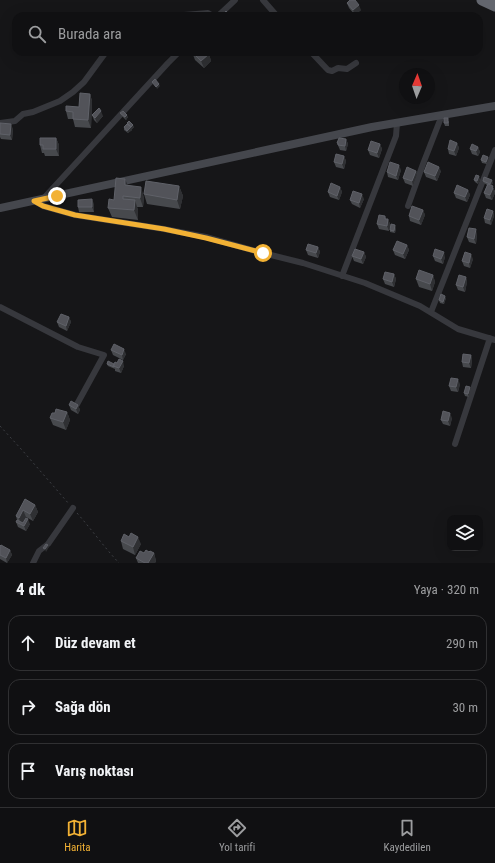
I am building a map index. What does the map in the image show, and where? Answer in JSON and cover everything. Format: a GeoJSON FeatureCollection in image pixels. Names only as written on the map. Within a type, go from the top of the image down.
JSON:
{"type":"FeatureCollection","features":[{"type":"Feature","properties":{"kind":"highway"},"geometry":{"type":"LineString","coordinates":[[482,0],[495,6]]}},
{"type":"Feature","properties":{"kind":"street"},"geometry":{"type":"LineString","coordinates":[[222,12],[235,0]]}},
{"type":"Feature","properties":{"kind":"street"},"geometry":{"type":"LineString","coordinates":[[264,0],[274,12]]}},
{"type":"Feature","properties":{"kind":"street"},"geometry":{"type":"LineString","coordinates":[[0,123],[14,120],[24,114],[60,101],[84,82],[103,56]]}},
{"type":"Feature","properties":{"kind":"street"},"geometry":{"type":"LineString","coordinates":[[43,199],[175,56]]}},
{"type":"Feature","properties":{"kind":"street"},"geometry":{"type":"LineString","coordinates":[[315,56],[328,70],[332,71],[338,68],[347,69],[356,63]]}},
{"type":"Feature","properties":{"kind":"street"},"geometry":{"type":"LineString","coordinates":[[0,208],[372,127],[495,106]]}},
{"type":"Feature","properties":{"kind":"street"},"geometry":{"type":"LineString","coordinates":[[408,206],[442,115]]}},
{"type":"Feature","properties":{"kind":"street"},"geometry":{"type":"LineString","coordinates":[[342,276],[396,136],[397,123]]}},
{"type":"Feature","properties":{"kind":"street"},"geometry":{"type":"LineString","coordinates":[[431,312],[495,150]]}},
{"type":"Feature","properties":{"kind":"street"},"geometry":{"type":"LineString","coordinates":[[34,201],[43,206],[75,215],[164,229],[206,238],[303,263],[365,283],[420,306],[458,329],[493,339],[455,444]]}},
{"type":"Feature","properties":{"kind":"street"},"geometry":{"type":"LineString","coordinates":[[0,307],[78,347],[104,354],[76,406]]}},
{"type":"Feature","properties":{"kind":"street"},"geometry":{"type":"LineString","coordinates":[[33,563],[39,551],[48,544],[73,508]]}},
{"type":"Feature","properties":{"kind":"path"},"geometry":{"type":"LineString","coordinates":[[0,426],[73,508],[108,552],[119,563]]}},
{"type":"Feature","properties":{"kind":"building"},"geometry":{"type":"Polygon","coordinates":[[[350,0],[355,0],[359,5],[353,10],[347,3],[350,0]]]}},
{"type":"Feature","properties":{"kind":"building"},"geometry":{"type":"Polygon","coordinates":[[[196,56],[207,56],[201,61],[196,56]]]}},
{"type":"Feature","properties":{"kind":"building"},"geometry":{"type":"Polygon","coordinates":[[[155,79],[159,84],[156,87],[152,82],[155,79]]]}},
{"type":"Feature","properties":{"kind":"building"},"geometry":{"type":"Polygon","coordinates":[[[80,93],[90,94],[88,120],[73,119],[73,112],[66,111],[66,106],[79,107],[80,93]]]}},
{"type":"Feature","properties":{"kind":"building"},"geometry":{"type":"Polygon","coordinates":[[[99,108],[101,111],[95,118],[92,115],[99,108]]]}},
{"type":"Feature","properties":{"kind":"building"},"geometry":{"type":"Polygon","coordinates":[[[123,111],[127,115],[125,117],[120,113],[123,111]]]}},
{"type":"Feature","properties":{"kind":"building"},"geometry":{"type":"Polygon","coordinates":[[[444,118],[448,118],[448,123],[444,123],[444,118]]]}},
{"type":"Feature","properties":{"kind":"building"},"geometry":{"type":"Polygon","coordinates":[[[129,121],[133,125],[131,127],[127,123],[129,121]]]}},
{"type":"Feature","properties":{"kind":"building"},"geometry":{"type":"Polygon","coordinates":[[[0,123],[11,124],[10,135],[0,134],[0,123]]]}},
{"type":"Feature","properties":{"kind":"building"},"geometry":{"type":"Polygon","coordinates":[[[127,124],[131,127],[127,131],[124,127],[127,124]]]}},
{"type":"Feature","properties":{"kind":"building"},"geometry":{"type":"Polygon","coordinates":[[[40,138],[56,138],[56,149],[43,149],[43,145],[40,145],[40,138]]]}},
{"type":"Feature","properties":{"kind":"building"},"geometry":{"type":"Polygon","coordinates":[[[339,138],[346,139],[345,146],[338,145],[337,143],[339,138]]]}},
{"type":"Feature","properties":{"kind":"building"},"geometry":{"type":"Polygon","coordinates":[[[450,140],[457,143],[454,151],[448,149],[450,140]]]}},
{"type":"Feature","properties":{"kind":"building"},"geometry":{"type":"Polygon","coordinates":[[[371,141],[380,144],[377,153],[368,150],[371,141]]]}},
{"type":"Feature","properties":{"kind":"building"},"geometry":{"type":"Polygon","coordinates":[[[472,144],[478,147],[476,151],[470,149],[472,144]]]}},
{"type":"Feature","properties":{"kind":"building"},"geometry":{"type":"Polygon","coordinates":[[[336,154],[344,156],[342,164],[334,162],[336,154]]]}},
{"type":"Feature","properties":{"kind":"building"},"geometry":{"type":"Polygon","coordinates":[[[483,155],[488,157],[486,162],[481,160],[483,155]]]}},
{"type":"Feature","properties":{"kind":"building"},"geometry":{"type":"Polygon","coordinates":[[[390,162],[399,165],[396,176],[387,172],[390,162]]]}},
{"type":"Feature","properties":{"kind":"building"},"geometry":{"type":"Polygon","coordinates":[[[428,162],[439,167],[435,176],[424,172],[428,162]]]}},
{"type":"Feature","properties":{"kind":"building"},"geometry":{"type":"Polygon","coordinates":[[[407,167],[416,171],[412,181],[403,178],[407,167]]]}},
{"type":"Feature","properties":{"kind":"building"},"geometry":{"type":"Polygon","coordinates":[[[476,175],[479,176],[477,181],[474,180],[476,175]]]}},
{"type":"Feature","properties":{"kind":"building"},"geometry":{"type":"Polygon","coordinates":[[[484,177],[492,180],[490,184],[483,181],[484,177]]]}},
{"type":"Feature","properties":{"kind":"building"},"geometry":{"type":"Polygon","coordinates":[[[116,178],[125,179],[125,185],[141,187],[140,198],[123,196],[123,199],[135,200],[134,210],[108,208],[109,199],[114,200],[116,178]]]}},
{"type":"Feature","properties":{"kind":"building"},"geometry":{"type":"Polygon","coordinates":[[[146,181],[179,186],[177,200],[144,194],[146,181]]]}},
{"type":"Feature","properties":{"kind":"building"},"geometry":{"type":"Polygon","coordinates":[[[331,183],[340,187],[337,196],[328,192],[331,183]]]}},
{"type":"Feature","properties":{"kind":"building"},"geometry":{"type":"Polygon","coordinates":[[[488,184],[493,186],[490,195],[484,193],[488,184]]]}},
{"type":"Feature","properties":{"kind":"building"},"geometry":{"type":"Polygon","coordinates":[[[457,185],[468,190],[465,197],[454,193],[457,185]]]}},
{"type":"Feature","properties":{"kind":"building"},"geometry":{"type":"Polygon","coordinates":[[[353,191],[362,194],[359,203],[350,200],[353,191]]]}},
{"type":"Feature","properties":{"kind":"building"},"geometry":{"type":"Polygon","coordinates":[[[92,199],[92,207],[78,207],[78,200],[92,199]]]}},
{"type":"Feature","properties":{"kind":"building"},"geometry":{"type":"Polygon","coordinates":[[[412,206],[423,210],[419,220],[409,216],[412,206]]]}},
{"type":"Feature","properties":{"kind":"building"},"geometry":{"type":"Polygon","coordinates":[[[487,209],[493,211],[490,220],[484,218],[487,209]]]}},
{"type":"Feature","properties":{"kind":"building"},"geometry":{"type":"Polygon","coordinates":[[[379,215],[385,216],[385,219],[388,219],[387,226],[377,224],[379,215]]]}},
{"type":"Feature","properties":{"kind":"building"},"geometry":{"type":"Polygon","coordinates":[[[391,224],[395,225],[394,231],[390,230],[391,224]]]}},
{"type":"Feature","properties":{"kind":"building"},"geometry":{"type":"Polygon","coordinates":[[[469,228],[476,229],[474,239],[467,237],[469,228]]]}},
{"type":"Feature","properties":{"kind":"building"},"geometry":{"type":"Polygon","coordinates":[[[397,241],[407,245],[403,254],[393,250],[397,241]]]}},
{"type":"Feature","properties":{"kind":"building"},"geometry":{"type":"Polygon","coordinates":[[[308,244],[318,247],[316,253],[306,250],[308,244]]]}},
{"type":"Feature","properties":{"kind":"building"},"geometry":{"type":"Polygon","coordinates":[[[355,249],[364,252],[361,259],[352,256],[355,249]]]}},
{"type":"Feature","properties":{"kind":"building"},"geometry":{"type":"Polygon","coordinates":[[[435,249],[444,252],[441,259],[433,256],[435,249]]]}},
{"type":"Feature","properties":{"kind":"building"},"geometry":{"type":"Polygon","coordinates":[[[465,252],[471,254],[469,263],[462,261],[465,252]]]}},
{"type":"Feature","properties":{"kind":"building"},"geometry":{"type":"Polygon","coordinates":[[[419,270],[433,275],[430,284],[416,279],[419,270]]]}},
{"type":"Feature","properties":{"kind":"building"},"geometry":{"type":"Polygon","coordinates":[[[385,272],[394,274],[392,282],[383,279],[385,272]]]}},
{"type":"Feature","properties":{"kind":"building"},"geometry":{"type":"Polygon","coordinates":[[[459,275],[466,277],[463,287],[456,285],[459,275]]]}},
{"type":"Feature","properties":{"kind":"building"},"geometry":{"type":"Polygon","coordinates":[[[441,294],[445,296],[443,302],[439,300],[441,294]]]}},
{"type":"Feature","properties":{"kind":"building"},"geometry":{"type":"Polygon","coordinates":[[[61,314],[69,317],[66,326],[57,322],[61,314]]]}},
{"type":"Feature","properties":{"kind":"building"},"geometry":{"type":"Polygon","coordinates":[[[114,344],[124,349],[122,355],[111,350],[114,344]]]}},
{"type":"Feature","properties":{"kind":"building"},"geometry":{"type":"Polygon","coordinates":[[[463,354],[471,355],[469,363],[462,362],[463,354]]]}},
{"type":"Feature","properties":{"kind":"building"},"geometry":{"type":"Polygon","coordinates":[[[119,359],[123,361],[119,368],[113,366],[115,362],[117,363],[119,359]]]}},
{"type":"Feature","properties":{"kind":"building"},"geometry":{"type":"Polygon","coordinates":[[[108,361],[114,364],[114,367],[107,364],[108,361]]]}},
{"type":"Feature","properties":{"kind":"building"},"geometry":{"type":"Polygon","coordinates":[[[451,378],[458,379],[456,387],[449,386],[451,378]]]}},
{"type":"Feature","properties":{"kind":"building"},"geometry":{"type":"Polygon","coordinates":[[[466,386],[470,387],[468,394],[464,393],[466,386]]]}},
{"type":"Feature","properties":{"kind":"building"},"geometry":{"type":"Polygon","coordinates":[[[71,401],[78,405],[76,409],[69,405],[71,401]]]}},
{"type":"Feature","properties":{"kind":"building"},"geometry":{"type":"Polygon","coordinates":[[[56,409],[67,412],[63,422],[50,418],[52,413],[55,413],[56,409]]]}},
{"type":"Feature","properties":{"kind":"building"},"geometry":{"type":"Polygon","coordinates":[[[443,411],[450,413],[448,421],[441,420],[443,411]]]}},
{"type":"Feature","properties":{"kind":"building"},"geometry":{"type":"Polygon","coordinates":[[[25,499],[35,505],[30,514],[23,510],[19,518],[16,516],[25,499]]]}},
{"type":"Feature","properties":{"kind":"building"},"geometry":{"type":"Polygon","coordinates":[[[26,518],[28,519],[24,526],[16,522],[17,520],[23,523],[26,518]]]}},
{"type":"Feature","properties":{"kind":"building"},"geometry":{"type":"Polygon","coordinates":[[[131,533],[138,537],[133,547],[121,541],[124,534],[129,537],[131,533]]]}},
{"type":"Feature","properties":{"kind":"building"},"geometry":{"type":"Polygon","coordinates":[[[46,544],[48,545],[45,549],[43,548],[46,544]]]}},
{"type":"Feature","properties":{"kind":"building"},"geometry":{"type":"Polygon","coordinates":[[[1,545],[10,550],[6,558],[0,555],[1,545]]]}},
{"type":"Feature","properties":{"kind":"building"},"geometry":{"type":"Polygon","coordinates":[[[146,550],[154,553],[148,563],[136,558],[140,551],[144,553],[146,550]]]}},
{"type":"Feature","properties":{"kind":"route"},"geometry":{"type":"LineString","coordinates":[[57,196],[34,201],[43,206],[75,215],[164,229],[263,253]]}}]}
